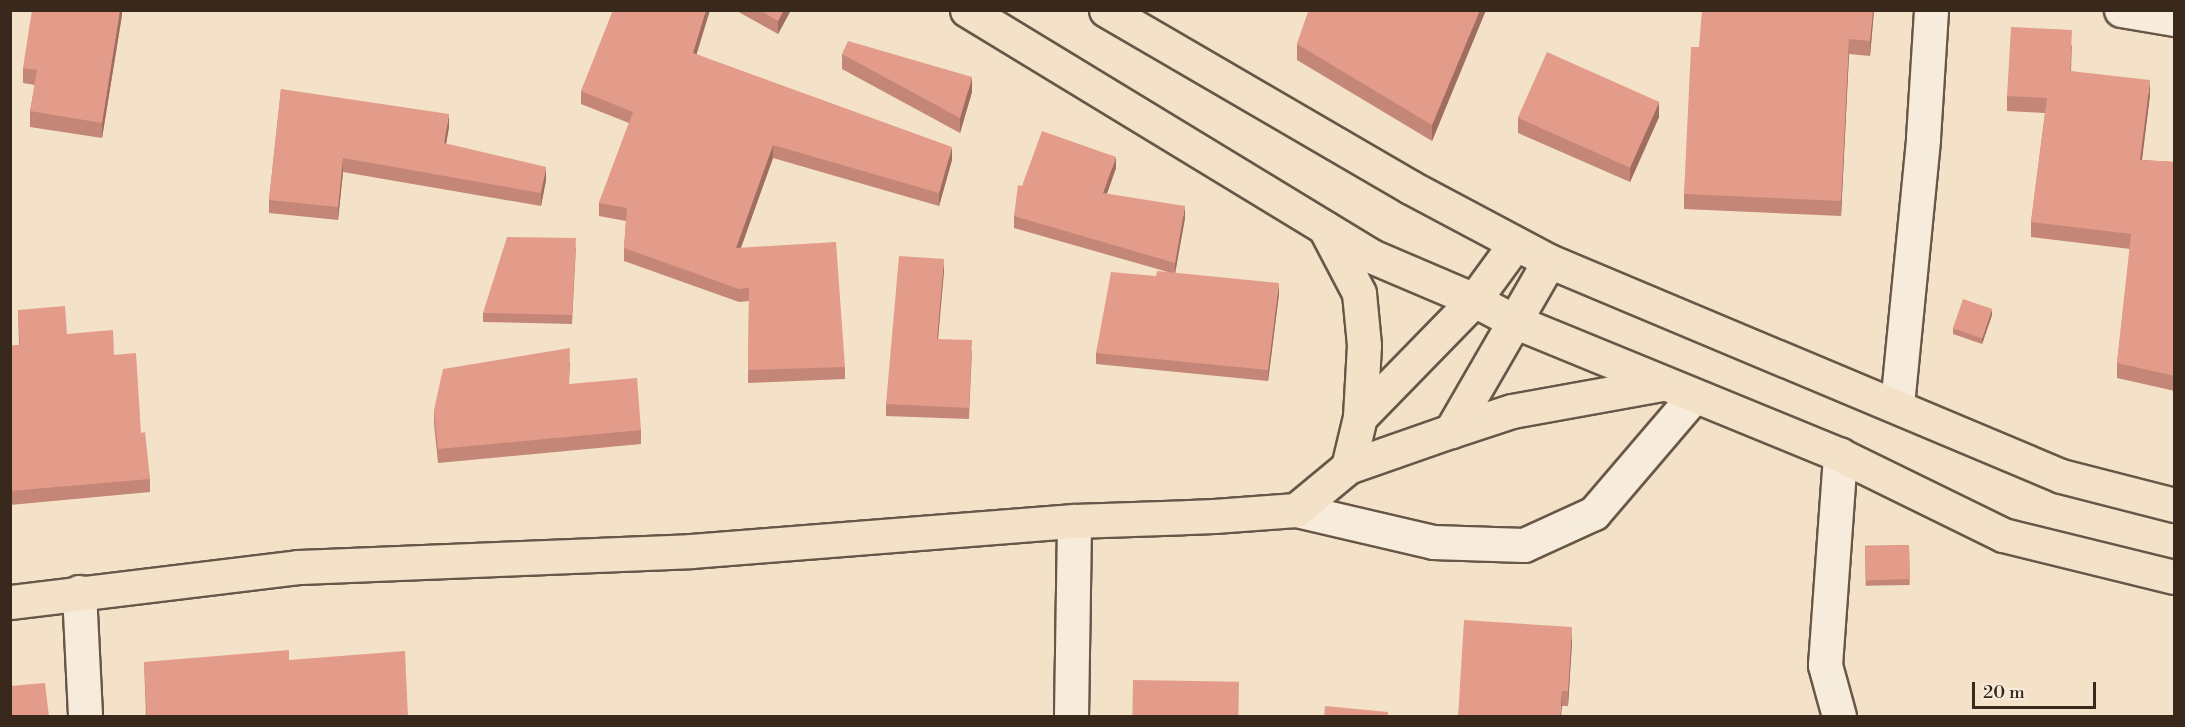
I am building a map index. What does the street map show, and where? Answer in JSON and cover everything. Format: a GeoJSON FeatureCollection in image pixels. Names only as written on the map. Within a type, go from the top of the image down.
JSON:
{"type":"FeatureCollection","features":[{"type":"Feature","properties":{"kind":"main road"},"geometry":{"type":"LineString","coordinates":[[967,10],[1371,256],[1474,300],[1516,322],[1662,384],[1840,455],[2003,535],[2175,577]]}},
{"type":"Feature","properties":{"kind":"main road"},"geometry":{"type":"LineString","coordinates":[[1106,10],[1410,187],[1549,261],[1897,405],[2061,476],[2175,505]]}},
{"type":"Feature","properties":{"kind":"main road"},"geometry":{"type":"LineString","coordinates":[[1325,228],[1359,293],[1364,345],[1360,417],[1348,467]]}},
{"type":"Feature","properties":{"kind":"main road"},"geometry":{"type":"LineString","coordinates":[[1360,417],[1474,300],[1515,244]]}},
{"type":"Feature","properties":{"kind":"main road"},"geometry":{"type":"LineString","coordinates":[[1451,430],[1516,322],[1549,261]]}},
{"type":"Feature","properties":{"kind":"main road"},"geometry":{"type":"LineString","coordinates":[[10,602],[79,591],[298,567],[691,551],[1074,521],[1214,516],[1296,510],[1348,467],[1451,430],[1512,411],[1662,384]]}},
{"type":"Feature","properties":{"kind":"street"},"geometry":{"type":"LineString","coordinates":[[1897,405],[1923,138],[1931,10]]}},
{"type":"Feature","properties":{"kind":"street"},"geometry":{"type":"LineString","coordinates":[[2121,10],[2175,20]]}},
{"type":"Feature","properties":{"kind":"street"},"geometry":{"type":"LineString","coordinates":[[1296,510],[1433,542],[1524,545],[1594,513],[1694,396]]}},
{"type":"Feature","properties":{"kind":"street"},"geometry":{"type":"LineString","coordinates":[[1839,717],[1825,665],[1840,455]]}},
{"type":"Feature","properties":{"kind":"street"},"geometry":{"type":"LineString","coordinates":[[1071,717],[1074,521]]}},
{"type":"Feature","properties":{"kind":"street"},"geometry":{"type":"LineString","coordinates":[[79,591],[86,717]]}},
{"type":"Feature","properties":{"kind":"building"},"geometry":{"type":"Polygon","coordinates":[[[32,10],[120,10],[102,123],[30,111],[37,70],[23,68],[32,10]]]}},
{"type":"Feature","properties":{"kind":"building"},"geometry":{"type":"Polygon","coordinates":[[[613,10],[628,12],[629,10],[706,10],[693,53],[952,147],[939,193],[773,145],[736,248],[836,242],[845,367],[748,370],[749,288],[739,289],[624,248],[627,208],[599,203],[633,112],[581,91],[613,10]]]}},
{"type":"Feature","properties":{"kind":"building"},"geometry":{"type":"Polygon","coordinates":[[[759,10],[784,10],[778,21],[759,10]]]}},
{"type":"Feature","properties":{"kind":"building"},"geometry":{"type":"Polygon","coordinates":[[[1309,10],[1480,10],[1432,125],[1297,44],[1309,10]]]}},
{"type":"Feature","properties":{"kind":"building"},"geometry":{"type":"Polygon","coordinates":[[[1702,10],[1873,10],[1870,41],[1849,39],[1841,201],[1684,194],[1691,47],[1699,47],[1702,10]]]}},
{"type":"Feature","properties":{"kind":"building"},"geometry":{"type":"Polygon","coordinates":[[[2011,27],[2072,30],[2070,71],[2150,80],[2140,160],[2175,162],[2175,376],[2117,363],[2131,234],[2031,222],[2047,98],[2007,96],[2011,27]]]}},
{"type":"Feature","properties":{"kind":"building"},"geometry":{"type":"Polygon","coordinates":[[[848,41],[972,77],[960,118],[842,54],[848,41]]]}},
{"type":"Feature","properties":{"kind":"building"},"geometry":{"type":"Polygon","coordinates":[[[1547,52],[1659,102],[1630,168],[1518,118],[1547,52]]]}},
{"type":"Feature","properties":{"kind":"building"},"geometry":{"type":"Polygon","coordinates":[[[281,89],[449,114],[444,143],[546,167],[541,193],[343,158],[338,207],[269,200],[281,89]]]}},
{"type":"Feature","properties":{"kind":"building"},"geometry":{"type":"Polygon","coordinates":[[[1042,131],[1116,157],[1103,193],[1185,206],[1175,263],[1014,216],[1018,185],[1022,186],[1042,131]]]}},
{"type":"Feature","properties":{"kind":"building"},"geometry":{"type":"Polygon","coordinates":[[[507,237],[576,238],[572,315],[483,313],[507,237]]]}},
{"type":"Feature","properties":{"kind":"building"},"geometry":{"type":"Polygon","coordinates":[[[899,256],[944,259],[937,339],[972,340],[969,408],[886,404],[899,256]]]}},
{"type":"Feature","properties":{"kind":"building"},"geometry":{"type":"Polygon","coordinates":[[[1157,271],[1279,283],[1268,370],[1096,353],[1111,272],[1156,276],[1157,271]]]}},
{"type":"Feature","properties":{"kind":"building"},"geometry":{"type":"Polygon","coordinates":[[[1963,299],[1992,309],[1982,338],[1953,328],[1963,299]]]}},
{"type":"Feature","properties":{"kind":"building"},"geometry":{"type":"Polygon","coordinates":[[[65,306],[67,334],[113,330],[114,355],[136,353],[141,433],[145,432],[150,479],[10,491],[10,346],[20,345],[18,310],[65,306]]]}},
{"type":"Feature","properties":{"kind":"building"},"geometry":{"type":"Polygon","coordinates":[[[570,348],[569,384],[637,378],[641,430],[438,449],[434,410],[443,369],[570,348]]]}},
{"type":"Feature","properties":{"kind":"building"},"geometry":{"type":"Polygon","coordinates":[[[1909,545],[1910,579],[1866,581],[1865,547],[1909,545]]]}},
{"type":"Feature","properties":{"kind":"building"},"geometry":{"type":"Polygon","coordinates":[[[1464,620],[1572,627],[1568,691],[1562,691],[1560,717],[1458,717],[1464,620]]]}},
{"type":"Feature","properties":{"kind":"building"},"geometry":{"type":"Polygon","coordinates":[[[289,650],[289,660],[405,651],[408,717],[147,717],[144,662],[289,650]]]}},
{"type":"Feature","properties":{"kind":"building"},"geometry":{"type":"Polygon","coordinates":[[[1133,680],[1239,682],[1238,716],[1132,716],[1133,680]]]}},
{"type":"Feature","properties":{"kind":"building"},"geometry":{"type":"Polygon","coordinates":[[[45,683],[49,717],[10,717],[10,686],[45,683]]]}},
{"type":"Feature","properties":{"kind":"building"},"geometry":{"type":"Polygon","coordinates":[[[1325,706],[1388,712],[1388,717],[1324,717],[1325,706]]]}}]}
